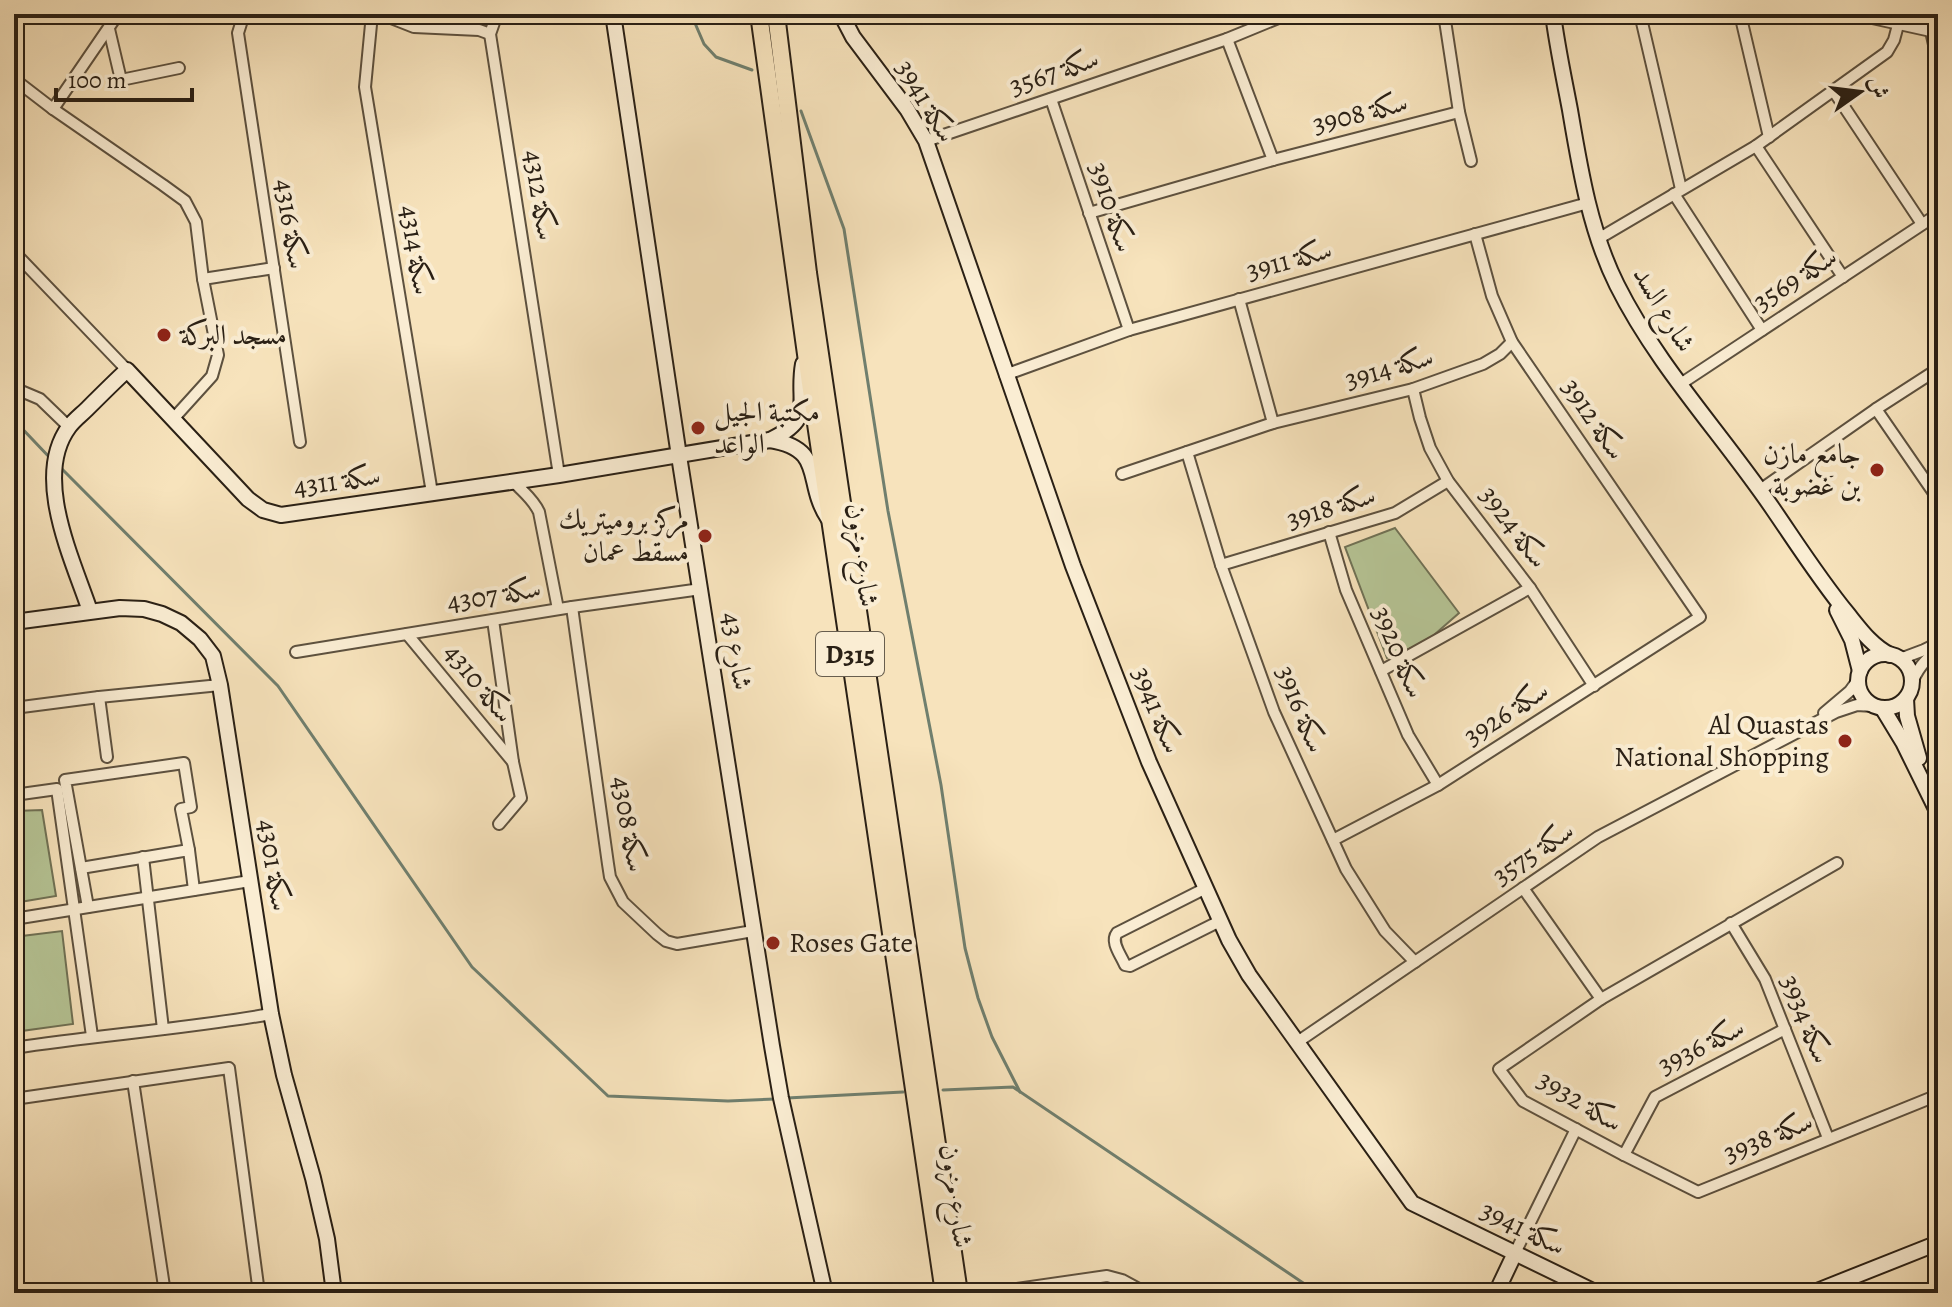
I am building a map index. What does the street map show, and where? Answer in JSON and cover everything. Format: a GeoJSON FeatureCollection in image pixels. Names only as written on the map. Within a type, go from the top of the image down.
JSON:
{"type":"FeatureCollection","features":[{"type":"Feature","properties":{"kind":"main road","name":"شارع مزون"},"geometry":{"type":"LineString","coordinates":[[759,14],[942,1293]]}},
{"type":"Feature","properties":{"kind":"main road","name":"شارع مزون"},"geometry":{"type":"LineString","coordinates":[[776,14],[808,273],[959,1293]]}},
{"type":"Feature","properties":{"kind":"street"},"geometry":{"type":"LineString","coordinates":[[53,109],[118,14]]}},
{"type":"Feature","properties":{"kind":"street","name":"سكة 4316"},"geometry":{"type":"LineString","coordinates":[[244,14],[238,33],[300,442]]}},
{"type":"Feature","properties":{"kind":"street","name":"سكة 4314"},"geometry":{"type":"LineString","coordinates":[[372,14],[365,87],[432,493]]}},
{"type":"Feature","properties":{"kind":"street"},"geometry":{"type":"LineString","coordinates":[[381,14],[414,27],[479,30],[490,34],[497,14]]}},
{"type":"Feature","properties":{"kind":"street","name":"شارع 43"},"geometry":{"type":"LineString","coordinates":[[613,14],[753,931],[781,1098],[825,1293]]}},
{"type":"Feature","properties":{"kind":"street","name":"سكة 3941"},"geometry":{"type":"LineString","coordinates":[[841,14],[853,37],[907,109],[926,141],[1005,375],[1089,608],[1149,762],[1220,921],[1249,975],[1412,1203],[1597,1293]]}},
{"type":"Feature","properties":{"kind":"street","name":"سكة 3567"},"geometry":{"type":"LineString","coordinates":[[926,141],[1227,39],[1288,14]]}},
{"type":"Feature","properties":{"kind":"street"},"geometry":{"type":"LineString","coordinates":[[1444,14],[1459,112],[1471,161]]}},
{"type":"Feature","properties":{"kind":"street","name":"شارع السد"},"geometry":{"type":"LineString","coordinates":[[1553,14],[1588,203],[1598,239],[1617,286],[1679,385],[1760,490],[1826,588],[1877,648],[1895,657]]}},
{"type":"Feature","properties":{"kind":"street"},"geometry":{"type":"LineString","coordinates":[[1640,14],[1677,192],[1762,330]]}},
{"type":"Feature","properties":{"kind":"street"},"geometry":{"type":"LineString","coordinates":[[1740,14],[1769,137]]}},
{"type":"Feature","properties":{"kind":"street"},"geometry":{"type":"LineString","coordinates":[[1854,14],[1931,31]]}},
{"type":"Feature","properties":{"kind":"street"},"geometry":{"type":"LineString","coordinates":[[1932,14],[1931,31],[1938,63]]}},
{"type":"Feature","properties":{"kind":"street"},"geometry":{"type":"LineString","coordinates":[[1598,239],[1769,137],[1887,52],[1898,25]]}},
{"type":"Feature","properties":{"kind":"street"},"geometry":{"type":"LineString","coordinates":[[109,29],[121,80],[179,68]]}},
{"type":"Feature","properties":{"kind":"street","name":"سكة 4312"},"geometry":{"type":"LineString","coordinates":[[490,34],[559,475]]}},
{"type":"Feature","properties":{"kind":"street"},"geometry":{"type":"LineString","coordinates":[[1227,39],[1273,160]]}},
{"type":"Feature","properties":{"kind":"street"},"geometry":{"type":"LineString","coordinates":[[14,79],[185,201],[196,222],[218,355],[212,376],[174,418]]}},
{"type":"Feature","properties":{"kind":"street"},"geometry":{"type":"LineString","coordinates":[[1833,90],[1922,224]]}},
{"type":"Feature","properties":{"kind":"street","name":"سكة 3910"},"geometry":{"type":"LineString","coordinates":[[1051,99],[1129,330]]}},
{"type":"Feature","properties":{"kind":"street","name":"سكة 3908"},"geometry":{"type":"LineString","coordinates":[[1089,213],[1273,160],[1459,112]]}},
{"type":"Feature","properties":{"kind":"street"},"geometry":{"type":"LineString","coordinates":[[1756,146],[1843,277]]}},
{"type":"Feature","properties":{"kind":"street","name":"سكة 3911"},"geometry":{"type":"LineString","coordinates":[[1005,375],[1129,330],[1588,203]]}},
{"type":"Feature","properties":{"kind":"street","name":"سكة 3569"},"geometry":{"type":"LineString","coordinates":[[1679,385],[1938,214]]}},
{"type":"Feature","properties":{"kind":"street","name":"سكة 3912"},"geometry":{"type":"LineString","coordinates":[[1475,234],[1492,296],[1512,342],[1700,617]]}},
{"type":"Feature","properties":{"kind":"street","name":"سكة 4311"},"geometry":{"type":"LineString","coordinates":[[14,252],[248,499],[272,513],[291,514],[514,482],[770,440]]}},
{"type":"Feature","properties":{"kind":"street"},"geometry":{"type":"LineString","coordinates":[[203,279],[274,268]]}},
{"type":"Feature","properties":{"kind":"street"},"geometry":{"type":"LineString","coordinates":[[1239,299],[1273,423]]}},
{"type":"Feature","properties":{"kind":"street","name":"سكة 3914"},"geometry":{"type":"LineString","coordinates":[[1122,474],[1273,423],[1413,389],[1483,364],[1512,342]]}},
{"type":"Feature","properties":{"kind":"street"},"geometry":{"type":"LineString","coordinates":[[770,440],[789,430],[800,416],[806,355]]}},
{"type":"Feature","properties":{"kind":"street"},"geometry":{"type":"LineString","coordinates":[[1760,490],[1938,369]]}},
{"type":"Feature","properties":{"kind":"street"},"geometry":{"type":"LineString","coordinates":[[90,611],[58,516],[54,493],[55,462],[58,448],[69,427],[127,370]]}},
{"type":"Feature","properties":{"kind":"street"},"geometry":{"type":"LineString","coordinates":[[14,388],[40,399],[69,427]]}},
{"type":"Feature","properties":{"kind":"street","name":"سكة 3924"},"geometry":{"type":"LineString","coordinates":[[1413,389],[1430,448],[1448,481],[1530,588],[1594,686]]}},
{"type":"Feature","properties":{"kind":"street"},"geometry":{"type":"LineString","coordinates":[[1876,409],[1938,499]]}},
{"type":"Feature","properties":{"kind":"street"},"geometry":{"type":"LineString","coordinates":[[770,440],[791,444],[805,455],[820,505],[830,522]]}},
{"type":"Feature","properties":{"kind":"street","name":"سكة 3916"},"geometry":{"type":"LineString","coordinates":[[1187,452],[1221,565],[1274,712],[1346,869],[1385,931],[1415,962]]}},
{"type":"Feature","properties":{"kind":"street","name":"سكة 3918"},"geometry":{"type":"LineString","coordinates":[[1221,565],[1395,513],[1448,481]]}},
{"type":"Feature","properties":{"kind":"street"},"geometry":{"type":"LineString","coordinates":[[514,482],[534,500],[539,512],[558,609]]}},
{"type":"Feature","properties":{"kind":"street","name":"سكة 3920"},"geometry":{"type":"LineString","coordinates":[[1329,532],[1346,590],[1408,735],[1438,785]]}},
{"type":"Feature","properties":{"kind":"street"},"geometry":{"type":"LineString","coordinates":[[1381,671],[1530,588]]}},
{"type":"Feature","properties":{"kind":"street","name":"شارع السد"},"geometry":{"type":"LineString","coordinates":[[1826,588],[1852,640],[1859,676]]}},
{"type":"Feature","properties":{"kind":"street","name":"سكة 4307"},"geometry":{"type":"LineString","coordinates":[[296,652],[701,589]]}},
{"type":"Feature","properties":{"kind":"street","name":"سكة 4308"},"geometry":{"type":"LineString","coordinates":[[572,607],[610,877],[616,890],[623,902],[666,941],[677,944],[753,931]]}},
{"type":"Feature","properties":{"kind":"street","name":"سكة 4301"},"geometry":{"type":"LineString","coordinates":[[14,622],[90,611],[144,609],[181,623],[200,639],[213,656],[271,1014],[327,1239],[334,1293]]}},
{"type":"Feature","properties":{"kind":"street","name":"سكة 3926"},"geometry":{"type":"LineString","coordinates":[[1333,840],[1438,785],[1700,617]]}},
{"type":"Feature","properties":{"kind":"street","name":"سكة 4310"},"geometry":{"type":"LineString","coordinates":[[493,620],[521,798],[499,824]]}},
{"type":"Feature","properties":{"kind":"street","name":"سكة 4310"},"geometry":{"type":"LineString","coordinates":[[407,634],[513,762]]}},
{"type":"Feature","properties":{"kind":"street"},"geometry":{"type":"LineString","coordinates":[[1938,643],[1895,657],[1882,654],[1868,660],[1859,676],[1861,695],[1878,707],[1903,742],[1938,812]]}},
{"type":"Feature","properties":{"kind":"street"},"geometry":{"type":"LineString","coordinates":[[1878,707],[1899,704],[1909,692],[1915,673],[1938,649]]}},
{"type":"Feature","properties":{"kind":"street"},"geometry":{"type":"LineString","coordinates":[[1895,657],[1909,671],[1907,716],[1938,812]]}},
{"type":"Feature","properties":{"kind":"street","name":"سكة 3575"},"geometry":{"type":"LineString","coordinates":[[1810,724],[1850,691],[1859,676]]}},
{"type":"Feature","properties":{"kind":"street"},"geometry":{"type":"LineString","coordinates":[[14,708],[220,685]]}},
{"type":"Feature","properties":{"kind":"street"},"geometry":{"type":"LineString","coordinates":[[99,697],[107,757]]}},
{"type":"Feature","properties":{"kind":"street","name":"سكة 3575"},"geometry":{"type":"LineString","coordinates":[[1296,1043],[1598,837],[1810,724],[1857,705],[1878,707]]}},
{"type":"Feature","properties":{"kind":"street"},"geometry":{"type":"LineString","coordinates":[[88,907],[65,780],[184,763],[191,807],[181,809],[194,890]]}},
{"type":"Feature","properties":{"kind":"street"},"geometry":{"type":"LineString","coordinates":[[14,795],[57,789],[92,1036]]}},
{"type":"Feature","properties":{"kind":"street"},"geometry":{"type":"LineString","coordinates":[[81,868],[189,850]]}},
{"type":"Feature","properties":{"kind":"street"},"geometry":{"type":"LineString","coordinates":[[143,857],[163,1029]]}},
{"type":"Feature","properties":{"kind":"street","name":"سكة 3932"},"geometry":{"type":"LineString","coordinates":[[1624,1155],[1523,1101],[1499,1069],[1601,999],[1837,863]]}},
{"type":"Feature","properties":{"kind":"street"},"geometry":{"type":"LineString","coordinates":[[14,919],[250,881]]}},
{"type":"Feature","properties":{"kind":"street"},"geometry":{"type":"LineString","coordinates":[[1206,888],[1117,933],[1114,942],[1125,965],[1130,966],[1220,921]]}},
{"type":"Feature","properties":{"kind":"street"},"geometry":{"type":"LineString","coordinates":[[1523,888],[1601,999]]}},
{"type":"Feature","properties":{"kind":"street","name":"سكة 3934"},"geometry":{"type":"LineString","coordinates":[[1731,923],[1765,979],[1828,1138]]}},
{"type":"Feature","properties":{"kind":"street"},"geometry":{"type":"LineString","coordinates":[[14,1048],[271,1014]]}},
{"type":"Feature","properties":{"kind":"street","name":"سكة 3936"},"geometry":{"type":"LineString","coordinates":[[1624,1155],[1655,1097],[1785,1029]]}},
{"type":"Feature","properties":{"kind":"street"},"geometry":{"type":"LineString","coordinates":[[14,1099],[229,1068],[259,1293]]}},
{"type":"Feature","properties":{"kind":"street"},"geometry":{"type":"LineString","coordinates":[[133,1081],[165,1293]]}},
{"type":"Feature","properties":{"kind":"street","name":"سكة 3938"},"geometry":{"type":"LineString","coordinates":[[1624,1155],[1698,1192],[1933,1097]]}},
{"type":"Feature","properties":{"kind":"street"},"geometry":{"type":"LineString","coordinates":[[1496,1293],[1576,1129]]}},
{"type":"Feature","properties":{"kind":"street"},"geometry":{"type":"LineString","coordinates":[[1812,1293],[1938,1243]]}},
{"type":"Feature","properties":{"kind":"street"},"geometry":{"type":"LineString","coordinates":[[995,1292],[1107,1276],[1146,1293]]}},
{"type":"Feature","properties":{"kind":"green space"},"geometry":{"type":"Polygon","coordinates":[[[1395,528],[1459,613],[1426,642],[1387,658],[1345,547],[1395,528]]]}},
{"type":"Feature","properties":{"kind":"green space"},"geometry":{"type":"Polygon","coordinates":[[[42,810],[56,896],[14,903],[14,811],[42,810]]]}},
{"type":"Feature","properties":{"kind":"green space"},"geometry":{"type":"Polygon","coordinates":[[[62,931],[73,1024],[14,1032],[14,937],[62,931]]]}},
{"type":"Feature","properties":{"kind":"waterway"},"geometry":{"type":"LineString","coordinates":[[691,14],[704,44],[716,57],[752,70]]}},
{"type":"Feature","properties":{"kind":"waterway"},"geometry":{"type":"LineString","coordinates":[[801,111],[844,229],[888,511],[941,785],[965,948],[992,1037],[1020,1092]]}},
{"type":"Feature","properties":{"kind":"waterway"},"geometry":{"type":"LineString","coordinates":[[14,420],[52,460]]}},
{"type":"Feature","properties":{"kind":"waterway"},"geometry":{"type":"LineString","coordinates":[[61,468],[278,686],[472,967],[608,1096],[728,1101],[775,1099]]}},
{"type":"Feature","properties":{"kind":"waterway"},"geometry":{"type":"LineString","coordinates":[[943,1090],[1013,1087],[1318,1293]]}},
{"type":"Feature","properties":{"kind":"waterway"},"geometry":{"type":"LineString","coordinates":[[787,1098],[903,1092]]}},
{"type":"Feature","properties":{"kind":"place","name":"مسجد البركة"},"geometry":{"type":"Point","coordinates":[164,335]}},
{"type":"Feature","properties":{"kind":"place","name":"مكتبة الجيل الواعد"},"geometry":{"type":"Point","coordinates":[698,428]}},
{"type":"Feature","properties":{"kind":"place","name":"جامع مازن بن غضوبة"},"geometry":{"type":"Point","coordinates":[1877,470]}},
{"type":"Feature","properties":{"kind":"place","name":"مركز بروميتريك مسقط عمان"},"geometry":{"type":"Point","coordinates":[705,536]}},
{"type":"Feature","properties":{"kind":"place","name":"Al Quastas National Shopping"},"geometry":{"type":"Point","coordinates":[1845,741]}},
{"type":"Feature","properties":{"kind":"place","name":"Roses Gate"},"geometry":{"type":"Point","coordinates":[773,943]}}]}
